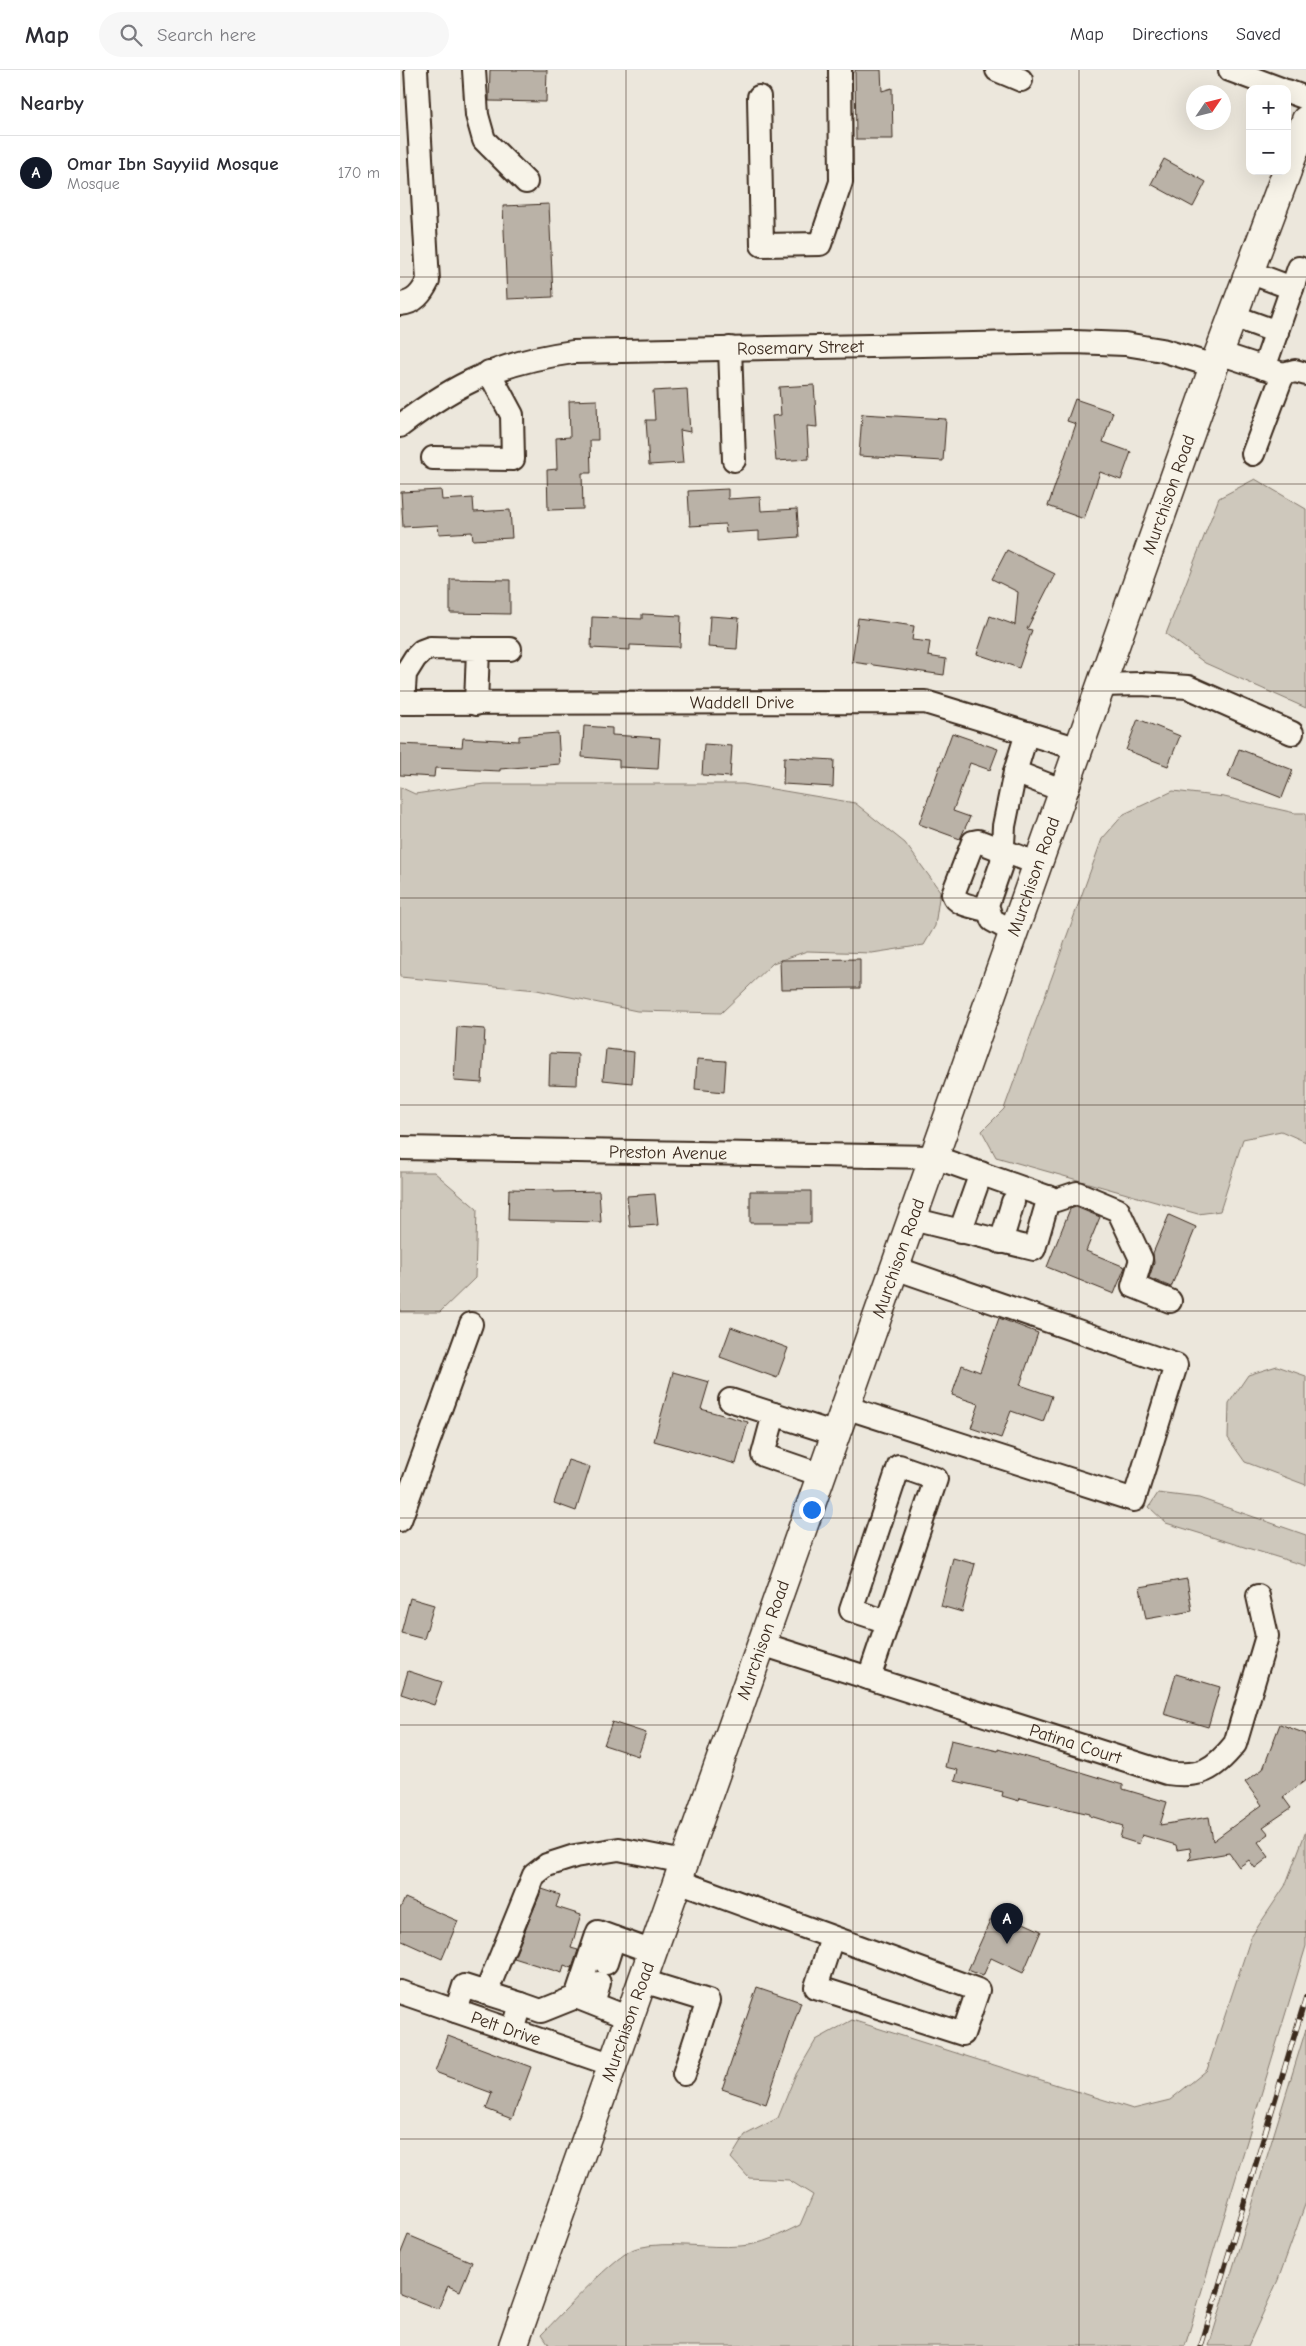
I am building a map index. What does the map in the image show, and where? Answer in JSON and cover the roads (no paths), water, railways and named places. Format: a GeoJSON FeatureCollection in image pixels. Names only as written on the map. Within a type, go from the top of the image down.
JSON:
{"type":"FeatureCollection","features":[{"type":"Feature","properties":{"kind":"main road","name":"Murchison Road"},"geometry":{"type":"LineString","coordinates":[[1291,160],[1306,120]]}},
{"type":"Feature","properties":{"kind":"main road","name":"Murchison Road"},"geometry":{"type":"LineString","coordinates":[[513,2346],[1216,360],[1285,175]]}},
{"type":"Feature","properties":{"kind":"street"},"geometry":{"type":"LineString","coordinates":[[400,304],[408,304],[421,294],[428,281],[416,70]]}},
{"type":"Feature","properties":{"kind":"street"},"geometry":{"type":"LineString","coordinates":[[474,70],[477,115],[484,140],[526,182]]}},
{"type":"Feature","properties":{"kind":"street"},"geometry":{"type":"LineString","coordinates":[[759,97],[762,244],[820,244],[841,182],[840,70]]}},
{"type":"Feature","properties":{"kind":"street"},"geometry":{"type":"LineString","coordinates":[[997,70],[1021,80]]}},
{"type":"Feature","properties":{"kind":"street"},"geometry":{"type":"LineString","coordinates":[[1230,70],[1270,85]]}},
{"type":"Feature","properties":{"kind":"street"},"geometry":{"type":"LineString","coordinates":[[1291,92],[1306,98]]}},
{"type":"Feature","properties":{"kind":"street"},"geometry":{"type":"LineString","coordinates":[[1249,272],[1296,278],[1277,332],[1274,371],[1253,454]]}},
{"type":"Feature","properties":{"kind":"street"},"geometry":{"type":"LineString","coordinates":[[1233,316],[1277,332]]}},
{"type":"Feature","properties":{"kind":"street","name":"Rosemary Street"},"geometry":{"type":"LineString","coordinates":[[400,426],[443,395],[489,372],[536,357],[573,352],[1074,342],[1125,344],[1274,371],[1294,371],[1306,374]]}},
{"type":"Feature","properties":{"kind":"street"},"geometry":{"type":"LineString","coordinates":[[730,348],[734,460]]}},
{"type":"Feature","properties":{"kind":"street"},"geometry":{"type":"LineString","coordinates":[[433,458],[512,459],[512,415],[489,372]]}},
{"type":"Feature","properties":{"kind":"street"},"geometry":{"type":"LineString","coordinates":[[402,703],[405,674],[422,651],[430,648],[510,649]]}},
{"type":"Feature","properties":{"kind":"street"},"geometry":{"type":"LineString","coordinates":[[476,704],[478,649]]}},
{"type":"Feature","properties":{"kind":"street"},"geometry":{"type":"LineString","coordinates":[[1101,685],[1141,684],[1188,688],[1292,734]]}},
{"type":"Feature","properties":{"kind":"street","name":"Waddell Drive"},"geometry":{"type":"LineString","coordinates":[[402,703],[925,702],[1079,749]]}},
{"type":"Feature","properties":{"kind":"street"},"geometry":{"type":"LineString","coordinates":[[1014,932],[997,924],[989,916],[987,910],[1000,869],[1004,851],[1004,826],[1015,772],[1027,733]]}},
{"type":"Feature","properties":{"kind":"street"},"geometry":{"type":"LineString","coordinates":[[1015,772],[1064,791]]}},
{"type":"Feature","properties":{"kind":"street"},"geometry":{"type":"LineString","coordinates":[[987,910],[957,900],[954,891],[973,842],[978,840],[1038,864]]}},
{"type":"Feature","properties":{"kind":"street","name":"Preston Avenue"},"geometry":{"type":"LineString","coordinates":[[400,1148],[934,1157],[1049,1197]]}},
{"type":"Feature","properties":{"kind":"street"},"geometry":{"type":"LineString","coordinates":[[960,1232],[981,1173]]}},
{"type":"Feature","properties":{"kind":"street"},"geometry":{"type":"LineString","coordinates":[[912,1219],[1034,1250],[1049,1197],[1056,1200],[1077,1194],[1118,1210],[1141,1259],[1133,1286],[1170,1301]]}},
{"type":"Feature","properties":{"kind":"street"},"geometry":{"type":"LineString","coordinates":[[1001,1242],[1012,1202]]}},
{"type":"Feature","properties":{"kind":"street"},"geometry":{"type":"LineString","coordinates":[[846,1408],[1134,1500],[1176,1365],[895,1268]]}},
{"type":"Feature","properties":{"kind":"street"},"geometry":{"type":"LineString","coordinates":[[400,1520],[471,1324]]}},
{"type":"Feature","properties":{"kind":"street"},"geometry":{"type":"LineString","coordinates":[[730,1400],[836,1434]]}},
{"type":"Feature","properties":{"kind":"street"},"geometry":{"type":"LineString","coordinates":[[774,1414],[763,1455],[820,1475]]}},
{"type":"Feature","properties":{"kind":"street"},"geometry":{"type":"LineString","coordinates":[[869,1678],[888,1622],[936,1480],[898,1466],[851,1610],[888,1622]]}},
{"type":"Feature","properties":{"kind":"street","name":"Patina Court"},"geometry":{"type":"LineString","coordinates":[[762,1644],[1167,1773],[1188,1776],[1208,1769],[1224,1758],[1235,1744],[1267,1636],[1258,1596]]}},
{"type":"Feature","properties":{"kind":"street"},"geometry":{"type":"LineString","coordinates":[[486,1993],[534,1875],[547,1865],[575,1856],[619,1849],[681,1872],[832,1938],[978,1990],[963,2034],[816,1987],[832,1938]]}},
{"type":"Feature","properties":{"kind":"street"},"geometry":{"type":"LineString","coordinates":[[593,1987],[598,1932],[653,1952]]}},
{"type":"Feature","properties":{"kind":"street"},"geometry":{"type":"LineString","coordinates":[[456,2011],[464,1986],[541,2011],[593,1987],[614,1938]]}},
{"type":"Feature","properties":{"kind":"street"},"geometry":{"type":"LineString","coordinates":[[643,1981],[708,2001],[684,2074]]}},
{"type":"Feature","properties":{"kind":"street"},"geometry":{"type":"LineString","coordinates":[[593,1987],[630,2018]]}},
{"type":"Feature","properties":{"kind":"street","name":"Pelt Drive"},"geometry":{"type":"LineString","coordinates":[[400,1992],[613,2065]]}},
{"type":"Feature","properties":{"kind":"street"},"geometry":{"type":"LineString","coordinates":[[513,2031],[521,2004]]}},
{"type":"Feature","properties":{"kind":"railway"},"geometry":{"type":"LineString","coordinates":[[1201,2346],[1306,1997]]}},
{"type":"Feature","properties":{"kind":"place","name":"Omar Ibn Sayyiid Mosque"},"geometry":{"type":"Point","coordinates":[1007,1944]}}]}
